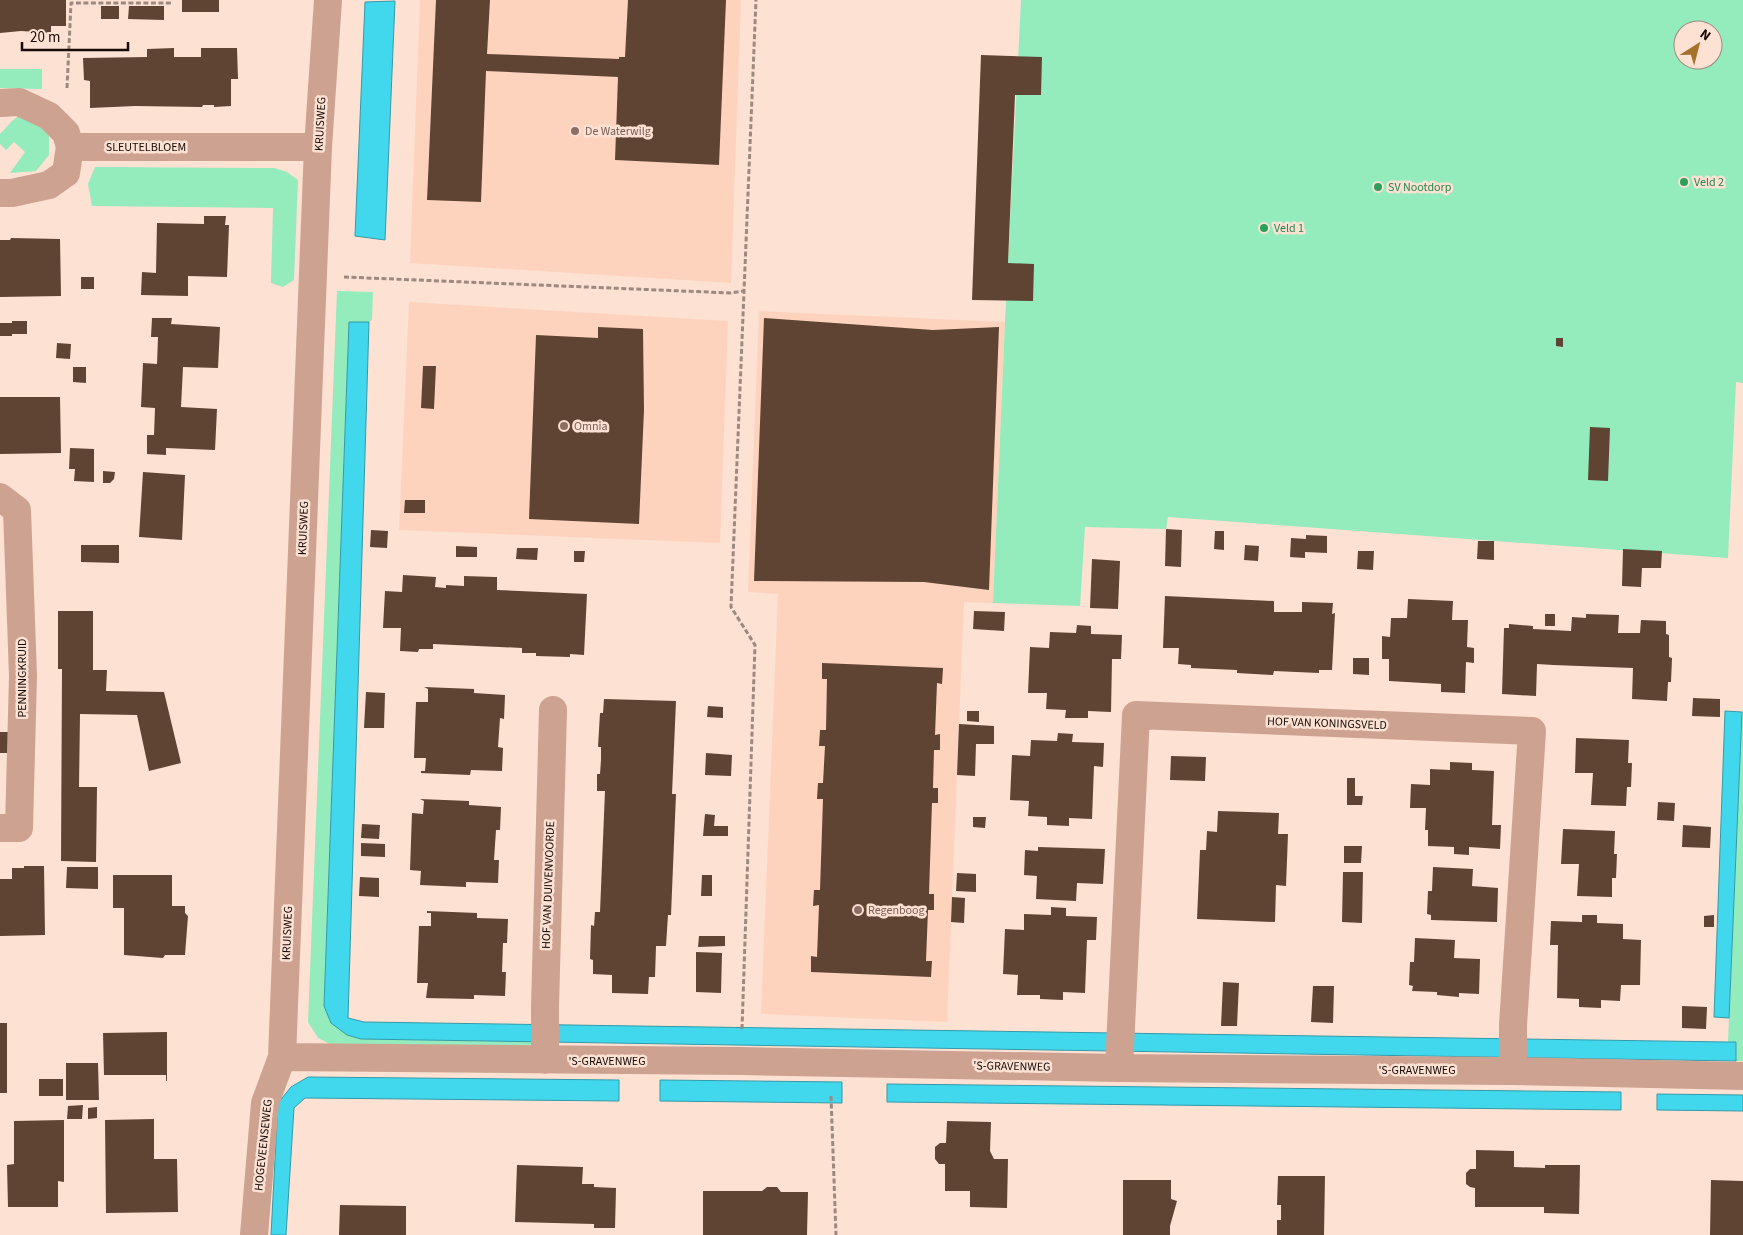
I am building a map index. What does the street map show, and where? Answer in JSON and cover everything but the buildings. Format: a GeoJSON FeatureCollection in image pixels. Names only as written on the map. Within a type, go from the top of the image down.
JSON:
{"type":"FeatureCollection","features":[{"type":"Feature","properties":{"kind":"street","name":"KRUISWEG"},"geometry":{"type":"LineString","coordinates":[[282,1057],[318,147],[328,0]]}},
{"type":"Feature","properties":{"kind":"street"},"geometry":{"type":"LineString","coordinates":[[0,103],[19,102],[49,116],[66,134],[70,147],[66,173],[48,185],[12,193],[0,193]]}},
{"type":"Feature","properties":{"kind":"street","name":"SLEUTELBLOEM"},"geometry":{"type":"LineString","coordinates":[[70,147],[318,147]]}},
{"type":"Feature","properties":{"kind":"street","name":"PENNINGKRUID"},"geometry":{"type":"LineString","coordinates":[[0,828],[19,828],[23,676],[9,504]]}},
{"type":"Feature","properties":{"kind":"street","name":"HOF VAN DUIVENVOORDE"},"geometry":{"type":"LineString","coordinates":[[545,1060],[553,710]]}},
{"type":"Feature","properties":{"kind":"street","name":"HOF VAN KONINGSVELD"},"geometry":{"type":"LineString","coordinates":[[1119,1062],[1136,715],[1532,731],[1513,1025],[1513,1067]]}},
{"type":"Feature","properties":{"kind":"street","name":"'S-GRAVENWEG"},"geometry":{"type":"LineString","coordinates":[[282,1057],[1119,1062],[1513,1067],[1743,1076]]}},
{"type":"Feature","properties":{"kind":"street","name":"HOGEVEENSEWEG"},"geometry":{"type":"LineString","coordinates":[[254,1235],[265,1103],[282,1057]]}},
{"type":"Feature","properties":{"kind":"path"},"geometry":{"type":"LineString","coordinates":[[742,1020],[755,645],[731,607],[756,0]]}},
{"type":"Feature","properties":{"kind":"path"},"geometry":{"type":"LineString","coordinates":[[49,116],[67,90],[71,3],[172,3]]}},
{"type":"Feature","properties":{"kind":"path"},"geometry":{"type":"LineString","coordinates":[[314,276],[731,293],[743,291]]}},
{"type":"Feature","properties":{"kind":"path"},"geometry":{"type":"LineString","coordinates":[[831,1112],[836,1235]]}},
{"type":"Feature","properties":{"kind":"shaded area","name":"De Waterwilg"},"geometry":{"type":"Polygon","coordinates":[[[420,0],[741,0],[731,283],[410,263],[420,0]]]}},
{"type":"Feature","properties":{"kind":"shaded area","name":"Omnia"},"geometry":{"type":"Polygon","coordinates":[[[409,302],[728,321],[720,543],[399,530],[409,302]]]}},
{"type":"Feature","properties":{"kind":"shaded area"},"geometry":{"type":"Polygon","coordinates":[[[759,311],[1005,322],[993,603],[964,602],[947,1022],[761,1014],[778,594],[748,592],[759,311]]]}},
{"type":"Feature","properties":{"kind":"green space","name":"SV Nootdorp"},"geometry":{"type":"Polygon","coordinates":[[[1021,0],[1743,0],[1743,383],[1736,382],[1728,558],[1168,517],[1166,529],[1085,527],[1080,606],[993,603],[1021,0]]]}},
{"type":"Feature","properties":{"kind":"green space"},"geometry":{"type":"Polygon","coordinates":[[[0,69],[42,69],[42,89],[0,88],[0,69]]]}},
{"type":"Feature","properties":{"kind":"green space"},"geometry":{"type":"Polygon","coordinates":[[[23,113],[49,133],[49,155],[36,171],[10,173],[25,152],[14,142],[6,150],[0,144],[0,134],[12,121],[23,113]]]}},
{"type":"Feature","properties":{"kind":"green space"},"geometry":{"type":"Polygon","coordinates":[[[95,167],[274,168],[287,172],[298,180],[294,280],[283,287],[271,283],[273,208],[92,206],[88,184],[95,167]]]}},
{"type":"Feature","properties":{"kind":"green space"},"geometry":{"type":"Polygon","coordinates":[[[337,291],[373,292],[372,320],[369,322],[349,322],[324,1006],[361,1039],[520,1042],[528,1036],[537,1047],[332,1045],[318,1038],[308,1022],[337,291]]]}},
{"type":"Feature","properties":{"kind":"green space"},"geometry":{"type":"Polygon","coordinates":[[[1742,712],[1743,1061],[1736,1061],[1736,1042],[1728,1042],[1742,712]]]}},
{"type":"Feature","properties":{"kind":"water"},"geometry":{"type":"Polygon","coordinates":[[[395,1],[385,240],[355,236],[365,2],[395,1]]]}},
{"type":"Feature","properties":{"kind":"water"},"geometry":{"type":"Polygon","coordinates":[[[349,322],[369,322],[348,1018],[364,1022],[1736,1042],[1736,1061],[361,1039],[347,1035],[331,1023],[324,1006],[349,322]]]}},
{"type":"Feature","properties":{"kind":"water"},"geometry":{"type":"Polygon","coordinates":[[[1725,711],[1742,712],[1729,1018],[1714,1017],[1725,711]]]}},
{"type":"Feature","properties":{"kind":"water"},"geometry":{"type":"Polygon","coordinates":[[[308,1077],[619,1080],[619,1101],[305,1098],[294,1108],[286,1235],[271,1235],[278,1103],[291,1087],[308,1077]]]}},
{"type":"Feature","properties":{"kind":"water"},"geometry":{"type":"Polygon","coordinates":[[[660,1080],[842,1082],[842,1103],[660,1101],[660,1080]]]}},
{"type":"Feature","properties":{"kind":"water"},"geometry":{"type":"Polygon","coordinates":[[[887,1084],[1621,1092],[1621,1110],[887,1102],[887,1084]]]}},
{"type":"Feature","properties":{"kind":"water"},"geometry":{"type":"Polygon","coordinates":[[[1657,1094],[1743,1095],[1743,1111],[1657,1110],[1657,1094]]]}},
{"type":"Feature","properties":{"kind":"place","name":"De Waterwilg"},"geometry":{"type":"Point","coordinates":[575,131]}},
{"type":"Feature","properties":{"kind":"place","name":"Veld 2"},"geometry":{"type":"Point","coordinates":[1684,182]}},
{"type":"Feature","properties":{"kind":"place","name":"SV Nootdorp"},"geometry":{"type":"Point","coordinates":[1378,187]}},
{"type":"Feature","properties":{"kind":"place","name":"Veld 1"},"geometry":{"type":"Point","coordinates":[1264,228]}},
{"type":"Feature","properties":{"kind":"place","name":"Omnia"},"geometry":{"type":"Point","coordinates":[564,426]}},
{"type":"Feature","properties":{"kind":"place","name":"Regenboog"},"geometry":{"type":"Point","coordinates":[858,910]}}]}
